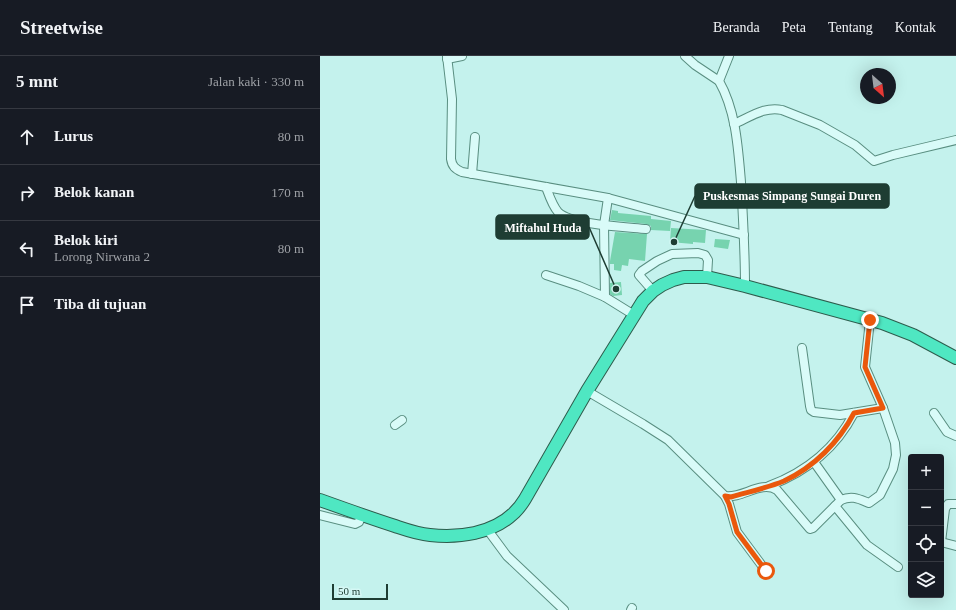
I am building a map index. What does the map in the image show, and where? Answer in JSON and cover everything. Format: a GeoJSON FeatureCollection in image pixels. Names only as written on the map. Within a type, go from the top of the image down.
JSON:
{"type":"FeatureCollection","features":[{"type":"Feature","properties":{"kind":"highway"},"geometry":{"type":"LineString","coordinates":[[320,500],[430,536],[465,535],[494,527],[514,513],[526,499],[587,391],[644,301],[653,291],[662,285],[684,277],[707,277],[870,320],[913,334],[956,358]]}},
{"type":"Feature","properties":{"kind":"street"},"geometry":{"type":"LineString","coordinates":[[462,56],[447,58],[452,99],[451,159],[452,165],[462,172],[608,198],[744,235]]}},
{"type":"Feature","properties":{"kind":"street"},"geometry":{"type":"LineString","coordinates":[[684,56],[719,81],[728,100],[734,124],[739,158],[744,235],[745,286]]}},
{"type":"Feature","properties":{"kind":"street"},"geometry":{"type":"LineString","coordinates":[[719,81],[729,56]]}},
{"type":"Feature","properties":{"kind":"street"},"geometry":{"type":"LineString","coordinates":[[734,124],[765,110],[782,110],[820,125],[849,141],[874,161],[956,140]]}},
{"type":"Feature","properties":{"kind":"street"},"geometry":{"type":"LineString","coordinates":[[472,174],[475,137]]}},
{"type":"Feature","properties":{"kind":"street"},"geometry":{"type":"LineString","coordinates":[[546,187],[553,204],[562,216],[604,225],[646,229]]}},
{"type":"Feature","properties":{"kind":"street"},"geometry":{"type":"LineString","coordinates":[[605,298],[604,225],[608,198]]}},
{"type":"Feature","properties":{"kind":"street"},"geometry":{"type":"LineString","coordinates":[[653,291],[639,275],[642,270],[672,254],[698,253],[705,255],[708,260],[707,277]]}},
{"type":"Feature","properties":{"kind":"street"},"geometry":{"type":"LineString","coordinates":[[546,276],[580,286],[605,298],[634,315]]}},
{"type":"Feature","properties":{"kind":"street"},"geometry":{"type":"LineString","coordinates":[[769,486],[777,490],[810,529],[818,524],[838,503],[847,497],[852,497],[869,503],[880,495],[893,469],[896,455],[895,443],[883,408],[865,367],[870,320]]}},
{"type":"Feature","properties":{"kind":"street"},"geometry":{"type":"LineString","coordinates":[[802,348],[811,410],[814,412],[840,415],[883,408]]}},
{"type":"Feature","properties":{"kind":"street"},"geometry":{"type":"LineString","coordinates":[[587,391],[668,440],[720,493],[731,497],[784,480],[814,462],[848,426],[854,413]]}},
{"type":"Feature","properties":{"kind":"street"},"geometry":{"type":"LineString","coordinates":[[934,413],[947,432],[956,436]]}},
{"type":"Feature","properties":{"kind":"street"},"geometry":{"type":"LineString","coordinates":[[395,425],[402,420]]}},
{"type":"Feature","properties":{"kind":"street"},"geometry":{"type":"LineString","coordinates":[[814,462],[838,503],[868,545],[898,567]]}},
{"type":"Feature","properties":{"kind":"street"},"geometry":{"type":"LineString","coordinates":[[725,496],[729,504],[737,532],[766,571]]}},
{"type":"Feature","properties":{"kind":"street"},"geometry":{"type":"LineString","coordinates":[[943,526],[945,509],[948,504],[956,504]]}},
{"type":"Feature","properties":{"kind":"street"},"geometry":{"type":"LineString","coordinates":[[320,515],[355,524],[359,522],[362,515]]}},
{"type":"Feature","properties":{"kind":"street"},"geometry":{"type":"LineString","coordinates":[[487,529],[507,556],[564,610]]}},
{"type":"Feature","properties":{"kind":"street"},"geometry":{"type":"LineString","coordinates":[[944,543],[956,546]]}},
{"type":"Feature","properties":{"kind":"building"},"geometry":{"type":"Polygon","coordinates":[[[612,210],[618,211],[618,213],[651,216],[651,219],[671,221],[670,231],[651,230],[651,226],[646,224],[610,220],[612,210]]]}},
{"type":"Feature","properties":{"kind":"building"},"geometry":{"type":"Polygon","coordinates":[[[671,228],[706,230],[705,243],[693,242],[693,244],[670,242],[671,228]]]}},
{"type":"Feature","properties":{"kind":"building"},"geometry":{"type":"Polygon","coordinates":[[[615,232],[647,234],[645,261],[629,259],[628,266],[622,265],[621,271],[614,270],[614,264],[610,264],[610,261],[615,232]]]}},
{"type":"Feature","properties":{"kind":"building"},"geometry":{"type":"Polygon","coordinates":[[[715,239],[730,240],[728,249],[714,247],[715,239]]]}},
{"type":"Feature","properties":{"kind":"building"},"geometry":{"type":"Polygon","coordinates":[[[621,282],[622,295],[613,296],[610,294],[610,283],[621,282]]]}},
{"type":"Feature","properties":{"kind":"place","name":"Puskesmas Simpang Sungai Duren"},"geometry":{"type":"Point","coordinates":[674,242]}},
{"type":"Feature","properties":{"kind":"place","name":"Miftahul Huda"},"geometry":{"type":"Point","coordinates":[616,289]}},
{"type":"Feature","properties":{"kind":"route"},"geometry":{"type":"LineString","coordinates":[[766,571],[737,532],[729,504],[725,496],[731,497],[769,486],[802,470],[819,458],[834,442],[848,426],[854,413],[883,408],[865,367],[870,320]]}}]}
